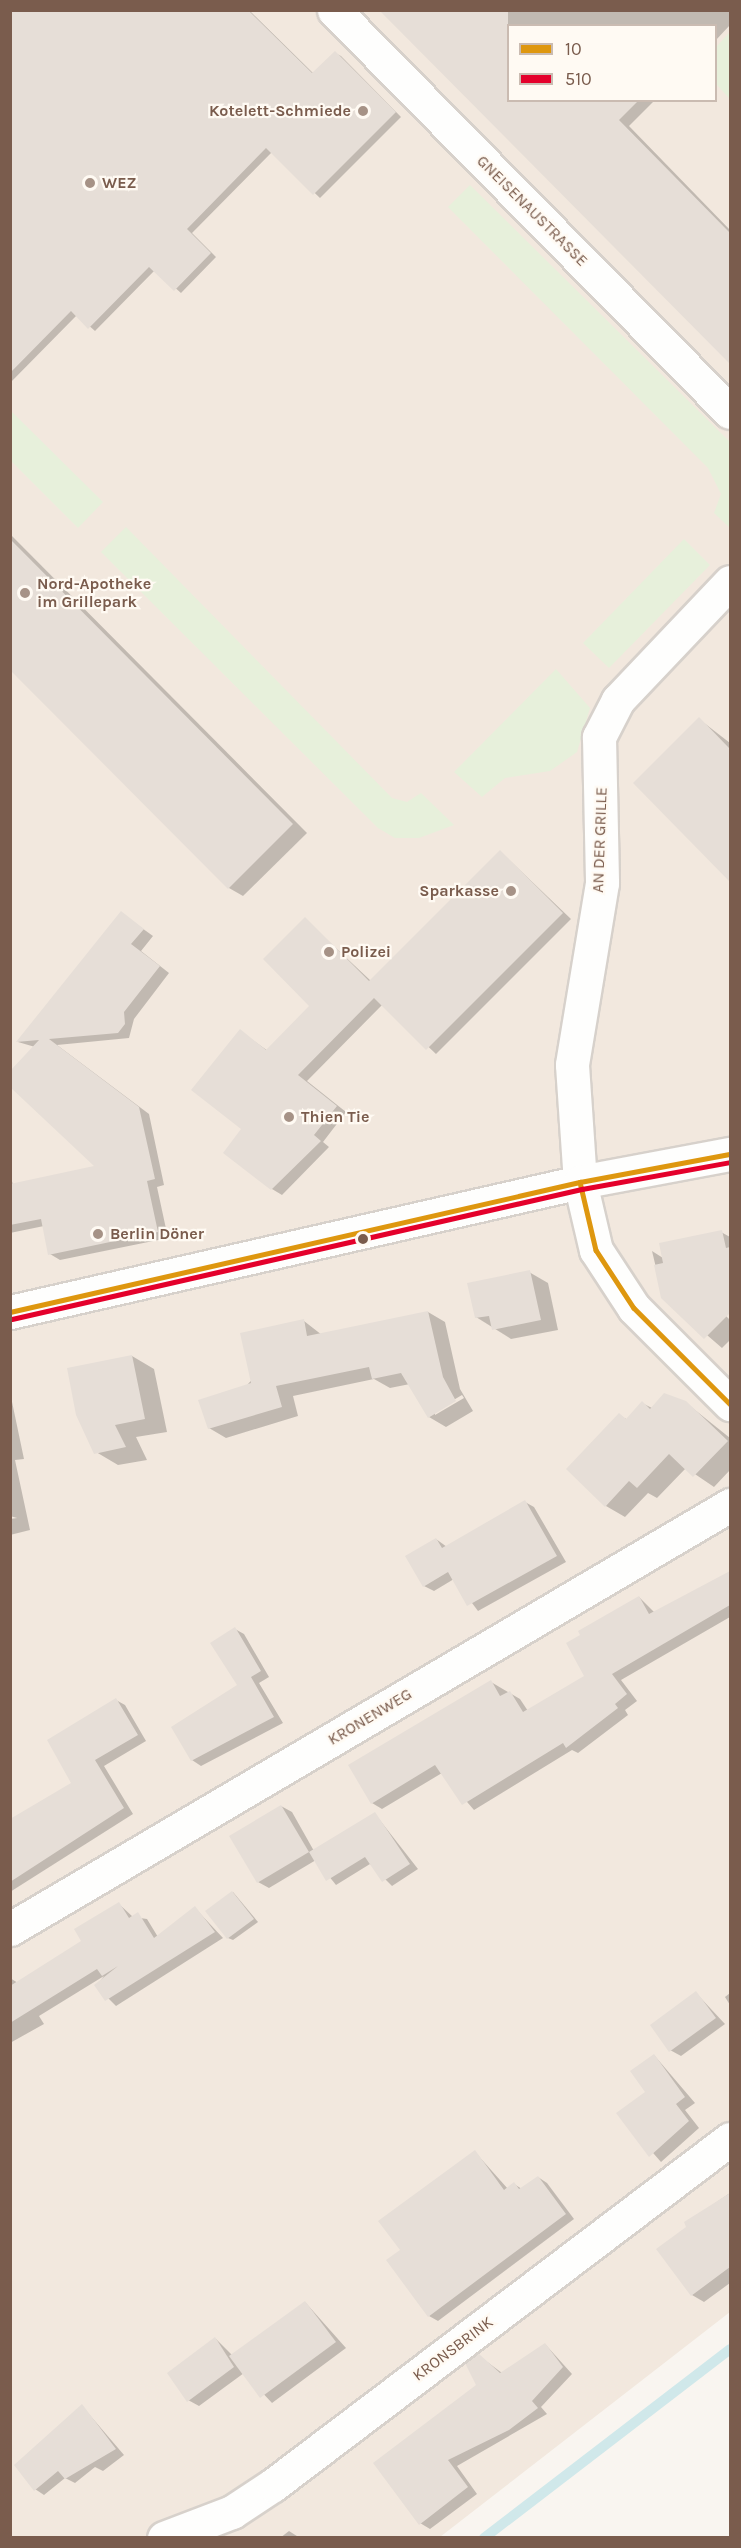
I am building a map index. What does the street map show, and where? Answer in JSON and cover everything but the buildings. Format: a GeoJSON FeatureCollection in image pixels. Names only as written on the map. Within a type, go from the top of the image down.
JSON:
{"type":"FeatureCollection","features":[{"type":"Feature","properties":{"kind":"street","name":"GNEISENAUSTRASSE"},"geometry":{"type":"LineString","coordinates":[[334,10],[730,412]]}},
{"type":"Feature","properties":{"kind":"street","name":"AN DER GRILLE"},"geometry":{"type":"LineString","coordinates":[[730,582],[618,700],[599,738],[602,883],[572,1065],[580,1182],[596,1250],[634,1308],[730,1404]]}},
{"type":"Feature","properties":{"kind":"street"},"geometry":{"type":"LineString","coordinates":[[10,1312],[580,1182],[730,1154]]}},
{"type":"Feature","properties":{"kind":"street","name":"KRONENWEG"},"geometry":{"type":"LineString","coordinates":[[10,1929],[730,1505]]}},
{"type":"Feature","properties":{"kind":"street","name":"KRONSBRINK"},"geometry":{"type":"LineString","coordinates":[[164,2538],[232,2512],[273,2485],[730,2139]]}},
{"type":"Feature","properties":{"kind":"shaded area"},"geometry":{"type":"Polygon","coordinates":[[[11,11],[730,11],[730,2312],[440,2537],[11,2538],[11,11]]]}},
{"type":"Feature","properties":{"kind":"green space"},"geometry":{"type":"Polygon","coordinates":[[[730,32],[730,99],[717,85],[717,46],[730,32]]]}},
{"type":"Feature","properties":{"kind":"green space"},"geometry":{"type":"Polygon","coordinates":[[[470,185],[730,442],[730,528],[714,513],[721,494],[708,468],[448,207],[470,185]]]}},
{"type":"Feature","properties":{"kind":"green space"},"geometry":{"type":"Polygon","coordinates":[[[10,410],[103,502],[78,528],[11,461],[10,410]]]}},
{"type":"Feature","properties":{"kind":"green space"},"geometry":{"type":"Polygon","coordinates":[[[126,527],[392,798],[407,802],[421,793],[454,825],[419,838],[395,838],[378,828],[101,552],[126,527]]]}},
{"type":"Feature","properties":{"kind":"green space"},"geometry":{"type":"Polygon","coordinates":[[[684,539],[710,565],[609,668],[583,643],[684,539]]]}},
{"type":"Feature","properties":{"kind":"green space"},"geometry":{"type":"Polygon","coordinates":[[[556,669],[590,708],[577,752],[550,771],[505,778],[482,797],[454,772],[556,669]]]}},
{"type":"Feature","properties":{"kind":"waterway"},"geometry":{"type":"LineString","coordinates":[[484,2538],[730,2349]]}},
{"type":"Feature","properties":{"kind":"transit line","name":"10"},"geometry":{"type":"LineString","coordinates":[[10,1312],[580,1182],[730,1154]]}},
{"type":"Feature","properties":{"kind":"transit line","name":"510"},"geometry":{"type":"LineString","coordinates":[[12,1319],[582,1189],[730,1162]]}},
{"type":"Feature","properties":{"kind":"transit line","name":"10"},"geometry":{"type":"LineString","coordinates":[[580,1182],[596,1250],[634,1308],[730,1404]]}},
{"type":"Feature","properties":{"kind":"place","name":"Kotelett-Schmiede"},"geometry":{"type":"Point","coordinates":[363,111]}},
{"type":"Feature","properties":{"kind":"place","name":"WEZ"},"geometry":{"type":"Point","coordinates":[90,183]}},
{"type":"Feature","properties":{"kind":"place","name":"Nord-Apotheke im Grillepark"},"geometry":{"type":"Point","coordinates":[25,593]}},
{"type":"Feature","properties":{"kind":"place","name":"Sparkasse"},"geometry":{"type":"Point","coordinates":[511,891]}},
{"type":"Feature","properties":{"kind":"place","name":"Polizei"},"geometry":{"type":"Point","coordinates":[329,952]}},
{"type":"Feature","properties":{"kind":"place","name":"Thien Tie"},"geometry":{"type":"Point","coordinates":[289,1117]}},
{"type":"Feature","properties":{"kind":"place","name":"Berlin Döner"},"geometry":{"type":"Point","coordinates":[98,1234]}}]}
